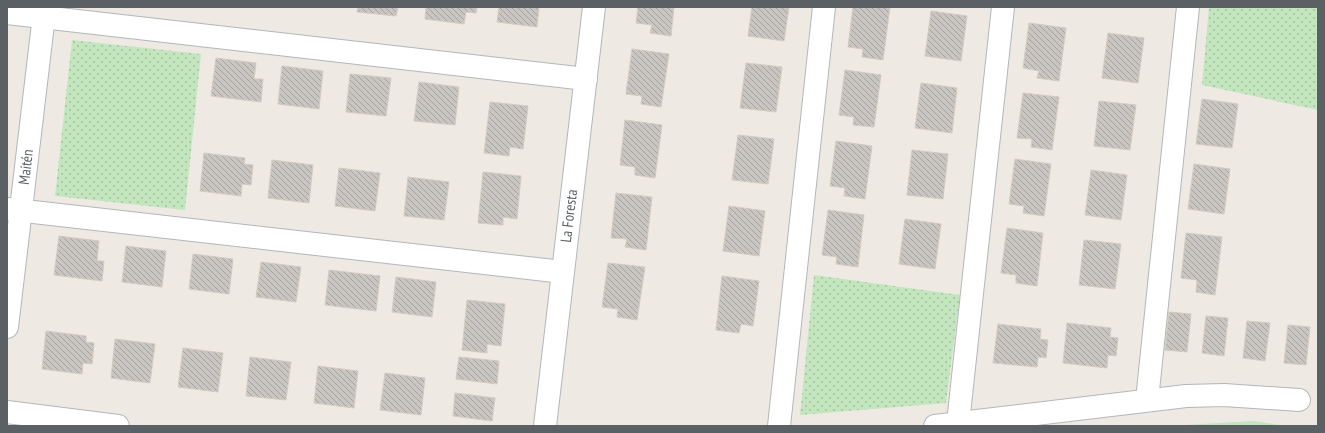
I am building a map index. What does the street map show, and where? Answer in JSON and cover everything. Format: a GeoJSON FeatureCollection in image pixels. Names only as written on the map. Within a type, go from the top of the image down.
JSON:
{"type":"FeatureCollection","features":[{"type":"Feature","properties":{"kind":"street","name":"La Foresta"},"geometry":{"type":"LineString","coordinates":[[545,426],[594,7]]}},
{"type":"Feature","properties":{"kind":"street"},"geometry":{"type":"LineString","coordinates":[[779,426],[824,7]]}},
{"type":"Feature","properties":{"kind":"street"},"geometry":{"type":"LineString","coordinates":[[958,423],[1003,7]]}},
{"type":"Feature","properties":{"kind":"street"},"geometry":{"type":"LineString","coordinates":[[1147,400],[1188,7]]}},
{"type":"Feature","properties":{"kind":"street"},"geometry":{"type":"LineString","coordinates":[[7,13],[44,12],[586,79]]}},
{"type":"Feature","properties":{"kind":"street","name":"Maitén"},"geometry":{"type":"LineString","coordinates":[[7,327],[14,210],[44,12]]}},
{"type":"Feature","properties":{"kind":"street"},"geometry":{"type":"LineString","coordinates":[[14,210],[563,272]]}},
{"type":"Feature","properties":{"kind":"street"},"geometry":{"type":"LineString","coordinates":[[935,426],[1186,396],[1224,395],[1299,400]]}},
{"type":"Feature","properties":{"kind":"street"},"geometry":{"type":"LineString","coordinates":[[7,412],[118,426]]}},
{"type":"Feature","properties":{"kind":"green space"},"geometry":{"type":"Polygon","coordinates":[[[1209,7],[1318,7],[1318,110],[1202,85],[1209,7]]]}},
{"type":"Feature","properties":{"kind":"green space"},"geometry":{"type":"Polygon","coordinates":[[[72,40],[201,54],[185,210],[55,196],[72,40]]]}},
{"type":"Feature","properties":{"kind":"green space"},"geometry":{"type":"Polygon","coordinates":[[[814,275],[960,295],[946,403],[800,415],[814,275]]]}},
{"type":"Feature","properties":{"kind":"green space"},"geometry":{"type":"Polygon","coordinates":[[[1254,421],[1286,426],[1166,426],[1254,421]]]}},
{"type":"Feature","properties":{"kind":"building"},"geometry":{"type":"Polygon","coordinates":[[[358,7],[398,7],[396,16],[357,12],[358,7]]]}},
{"type":"Feature","properties":{"kind":"building"},"geometry":{"type":"Polygon","coordinates":[[[426,7],[477,7],[476,13],[466,12],[464,24],[425,19],[426,7]]]}},
{"type":"Feature","properties":{"kind":"building"},"geometry":{"type":"Polygon","coordinates":[[[499,7],[539,7],[537,27],[497,22],[499,7]]]}},
{"type":"Feature","properties":{"kind":"building"},"geometry":{"type":"Polygon","coordinates":[[[638,7],[674,7],[671,36],[650,33],[652,25],[636,23],[638,7]]]}},
{"type":"Feature","properties":{"kind":"building"},"geometry":{"type":"Polygon","coordinates":[[[752,7],[789,7],[784,41],[748,36],[752,7]]]}},
{"type":"Feature","properties":{"kind":"building"},"geometry":{"type":"Polygon","coordinates":[[[853,7],[890,7],[883,60],[862,57],[863,49],[848,47],[853,7]]]}},
{"type":"Feature","properties":{"kind":"building"},"geometry":{"type":"Polygon","coordinates":[[[931,11],[967,16],[961,61],[925,56],[931,11]]]}},
{"type":"Feature","properties":{"kind":"building"},"geometry":{"type":"Polygon","coordinates":[[[1029,23],[1066,28],[1059,81],[1037,78],[1039,71],[1023,68],[1029,23]]]}},
{"type":"Feature","properties":{"kind":"building"},"geometry":{"type":"Polygon","coordinates":[[[1108,33],[1144,38],[1138,83],[1102,78],[1108,33]]]}},
{"type":"Feature","properties":{"kind":"building"},"geometry":{"type":"Polygon","coordinates":[[[632,49],[669,54],[661,107],[641,104],[642,96],[626,94],[632,49]]]}},
{"type":"Feature","properties":{"kind":"building"},"geometry":{"type":"Polygon","coordinates":[[[216,58],[256,63],[254,79],[263,79],[261,102],[211,96],[216,58]]]}},
{"type":"Feature","properties":{"kind":"building"},"geometry":{"type":"Polygon","coordinates":[[[746,63],[782,67],[776,112],[740,108],[746,63]]]}},
{"type":"Feature","properties":{"kind":"building"},"geometry":{"type":"Polygon","coordinates":[[[282,66],[323,71],[319,109],[278,104],[282,66]]]}},
{"type":"Feature","properties":{"kind":"building"},"geometry":{"type":"Polygon","coordinates":[[[845,70],[881,75],[874,127],[853,125],[854,117],[839,115],[845,70]]]}},
{"type":"Feature","properties":{"kind":"building"},"geometry":{"type":"Polygon","coordinates":[[[350,74],[391,78],[386,116],[346,112],[350,74]]]}},
{"type":"Feature","properties":{"kind":"building"},"geometry":{"type":"Polygon","coordinates":[[[419,82],[459,87],[455,125],[414,121],[419,82]]]}},
{"type":"Feature","properties":{"kind":"building"},"geometry":{"type":"Polygon","coordinates":[[[921,83],[957,88],[952,133],[915,128],[921,83]]]}},
{"type":"Feature","properties":{"kind":"building"},"geometry":{"type":"Polygon","coordinates":[[[1023,93],[1059,97],[1052,150],[1031,147],[1032,139],[1017,138],[1023,93]]]}},
{"type":"Feature","properties":{"kind":"building"},"geometry":{"type":"Polygon","coordinates":[[[1202,99],[1238,104],[1232,148],[1196,144],[1202,99]]]}},
{"type":"Feature","properties":{"kind":"building"},"geometry":{"type":"Polygon","coordinates":[[[1099,101],[1136,105],[1130,150],[1094,146],[1099,101]]]}},
{"type":"Feature","properties":{"kind":"building"},"geometry":{"type":"Polygon","coordinates":[[[490,102],[528,106],[523,149],[510,147],[509,156],[484,153],[490,102]]]}},
{"type":"Feature","properties":{"kind":"building"},"geometry":{"type":"Polygon","coordinates":[[[625,120],[662,125],[655,178],[635,175],[635,167],[620,165],[625,120]]]}},
{"type":"Feature","properties":{"kind":"building"},"geometry":{"type":"Polygon","coordinates":[[[738,135],[774,139],[768,184],[732,180],[738,135]]]}},
{"type":"Feature","properties":{"kind":"building"},"geometry":{"type":"Polygon","coordinates":[[[836,141],[872,146],[865,199],[844,196],[845,188],[830,186],[836,141]]]}},
{"type":"Feature","properties":{"kind":"building"},"geometry":{"type":"Polygon","coordinates":[[[912,150],[948,154],[943,199],[907,195],[912,150]]]}},
{"type":"Feature","properties":{"kind":"building"},"geometry":{"type":"Polygon","coordinates":[[[204,153],[245,158],[244,164],[253,165],[251,185],[242,184],[241,196],[200,191],[204,153]]]}},
{"type":"Feature","properties":{"kind":"building"},"geometry":{"type":"Polygon","coordinates":[[[1015,159],[1051,164],[1044,216],[1023,213],[1024,206],[1009,204],[1015,159]]]}},
{"type":"Feature","properties":{"kind":"building"},"geometry":{"type":"Polygon","coordinates":[[[272,160],[313,165],[309,203],[268,198],[272,160]]]}},
{"type":"Feature","properties":{"kind":"building"},"geometry":{"type":"Polygon","coordinates":[[[1194,164],[1230,169],[1224,214],[1188,209],[1194,164]]]}},
{"type":"Feature","properties":{"kind":"building"},"geometry":{"type":"Polygon","coordinates":[[[339,168],[380,173],[375,211],[335,206],[339,168]]]}},
{"type":"Feature","properties":{"kind":"building"},"geometry":{"type":"Polygon","coordinates":[[[1091,170],[1127,175],[1121,220],[1085,215],[1091,170]]]}},
{"type":"Feature","properties":{"kind":"building"},"geometry":{"type":"Polygon","coordinates":[[[483,172],[521,176],[517,219],[503,217],[503,225],[478,223],[483,172]]]}},
{"type":"Feature","properties":{"kind":"building"},"geometry":{"type":"Polygon","coordinates":[[[408,177],[449,182],[444,220],[404,216],[408,177]]]}},
{"type":"Feature","properties":{"kind":"building"},"geometry":{"type":"Polygon","coordinates":[[[616,193],[652,197],[646,250],[625,247],[627,239],[611,238],[616,193]]]}},
{"type":"Feature","properties":{"kind":"building"},"geometry":{"type":"Polygon","coordinates":[[[729,206],[765,211],[759,256],[723,251],[729,206]]]}},
{"type":"Feature","properties":{"kind":"building"},"geometry":{"type":"Polygon","coordinates":[[[828,210],[864,215],[858,267],[836,264],[837,257],[822,255],[828,210]]]}},
{"type":"Feature","properties":{"kind":"building"},"geometry":{"type":"Polygon","coordinates":[[[905,219],[941,224],[935,269],[899,264],[905,219]]]}},
{"type":"Feature","properties":{"kind":"building"},"geometry":{"type":"Polygon","coordinates":[[[1007,228],[1043,233],[1037,286],[1016,283],[1016,275],[1001,273],[1007,228]]]}},
{"type":"Feature","properties":{"kind":"building"},"geometry":{"type":"Polygon","coordinates":[[[1186,233],[1222,237],[1215,295],[1196,292],[1197,280],[1181,278],[1186,233]]]}},
{"type":"Feature","properties":{"kind":"building"},"geometry":{"type":"Polygon","coordinates":[[[59,236],[99,241],[97,261],[104,261],[102,281],[54,275],[59,236]]]}},
{"type":"Feature","properties":{"kind":"building"},"geometry":{"type":"Polygon","coordinates":[[[1084,240],[1121,244],[1115,289],[1079,285],[1084,240]]]}},
{"type":"Feature","properties":{"kind":"building"},"geometry":{"type":"Polygon","coordinates":[[[126,246],[166,251],[162,287],[122,282],[126,246]]]}},
{"type":"Feature","properties":{"kind":"building"},"geometry":{"type":"Polygon","coordinates":[[[193,254],[233,259],[229,294],[189,289],[193,254]]]}},
{"type":"Feature","properties":{"kind":"building"},"geometry":{"type":"Polygon","coordinates":[[[261,262],[301,267],[296,302],[256,297],[261,262]]]}},
{"type":"Feature","properties":{"kind":"building"},"geometry":{"type":"Polygon","coordinates":[[[608,263],[645,267],[637,320],[617,317],[618,309],[602,307],[608,263]]]}},
{"type":"Feature","properties":{"kind":"building"},"geometry":{"type":"Polygon","coordinates":[[[329,270],[380,276],[376,311],[325,305],[329,270]]]}},
{"type":"Feature","properties":{"kind":"building"},"geometry":{"type":"Polygon","coordinates":[[[722,276],[759,281],[753,326],[741,324],[739,333],[716,330],[722,276]]]}},
{"type":"Feature","properties":{"kind":"building"},"geometry":{"type":"Polygon","coordinates":[[[396,277],[436,282],[432,317],[392,312],[396,277]]]}},
{"type":"Feature","properties":{"kind":"building"},"geometry":{"type":"Polygon","coordinates":[[[467,300],[505,304],[501,346],[487,344],[487,353],[462,350],[467,300]]]}},
{"type":"Feature","properties":{"kind":"building"},"geometry":{"type":"Polygon","coordinates":[[[1169,312],[1191,314],[1187,352],[1165,350],[1169,312]]]}},
{"type":"Feature","properties":{"kind":"building"},"geometry":{"type":"Polygon","coordinates":[[[1206,316],[1228,318],[1224,356],[1202,353],[1206,316]]]}},
{"type":"Feature","properties":{"kind":"building"},"geometry":{"type":"Polygon","coordinates":[[[1247,321],[1270,323],[1265,361],[1243,358],[1247,321]]]}},
{"type":"Feature","properties":{"kind":"building"},"geometry":{"type":"Polygon","coordinates":[[[1067,323],[1111,328],[1110,337],[1118,338],[1116,356],[1108,355],[1107,368],[1063,363],[1067,323]]]}},
{"type":"Feature","properties":{"kind":"building"},"geometry":{"type":"Polygon","coordinates":[[[998,324],[1041,329],[1040,339],[1048,340],[1046,358],[1038,357],[1037,367],[993,363],[998,324]]]}},
{"type":"Feature","properties":{"kind":"building"},"geometry":{"type":"Polygon","coordinates":[[[1288,325],[1310,327],[1306,365],[1284,363],[1288,325]]]}},
{"type":"Feature","properties":{"kind":"building"},"geometry":{"type":"Polygon","coordinates":[[[46,331],[86,336],[86,342],[94,343],[92,364],[83,363],[82,374],[42,369],[46,331]]]}},
{"type":"Feature","properties":{"kind":"building"},"geometry":{"type":"Polygon","coordinates":[[[115,339],[155,344],[150,383],[111,378],[115,339]]]}},
{"type":"Feature","properties":{"kind":"building"},"geometry":{"type":"Polygon","coordinates":[[[183,348],[223,353],[218,392],[178,387],[183,348]]]}},
{"type":"Feature","properties":{"kind":"building"},"geometry":{"type":"Polygon","coordinates":[[[250,357],[291,362],[286,400],[246,396],[250,357]]]}},
{"type":"Feature","properties":{"kind":"building"},"geometry":{"type":"Polygon","coordinates":[[[459,357],[499,361],[497,384],[456,379],[459,357]]]}},
{"type":"Feature","properties":{"kind":"building"},"geometry":{"type":"Polygon","coordinates":[[[318,366],[358,371],[354,408],[314,403],[318,366]]]}},
{"type":"Feature","properties":{"kind":"building"},"geometry":{"type":"Polygon","coordinates":[[[385,373],[425,378],[421,415],[380,410],[385,373]]]}},
{"type":"Feature","properties":{"kind":"building"},"geometry":{"type":"Polygon","coordinates":[[[455,393],[495,398],[492,421],[453,416],[455,393]]]}}]}
